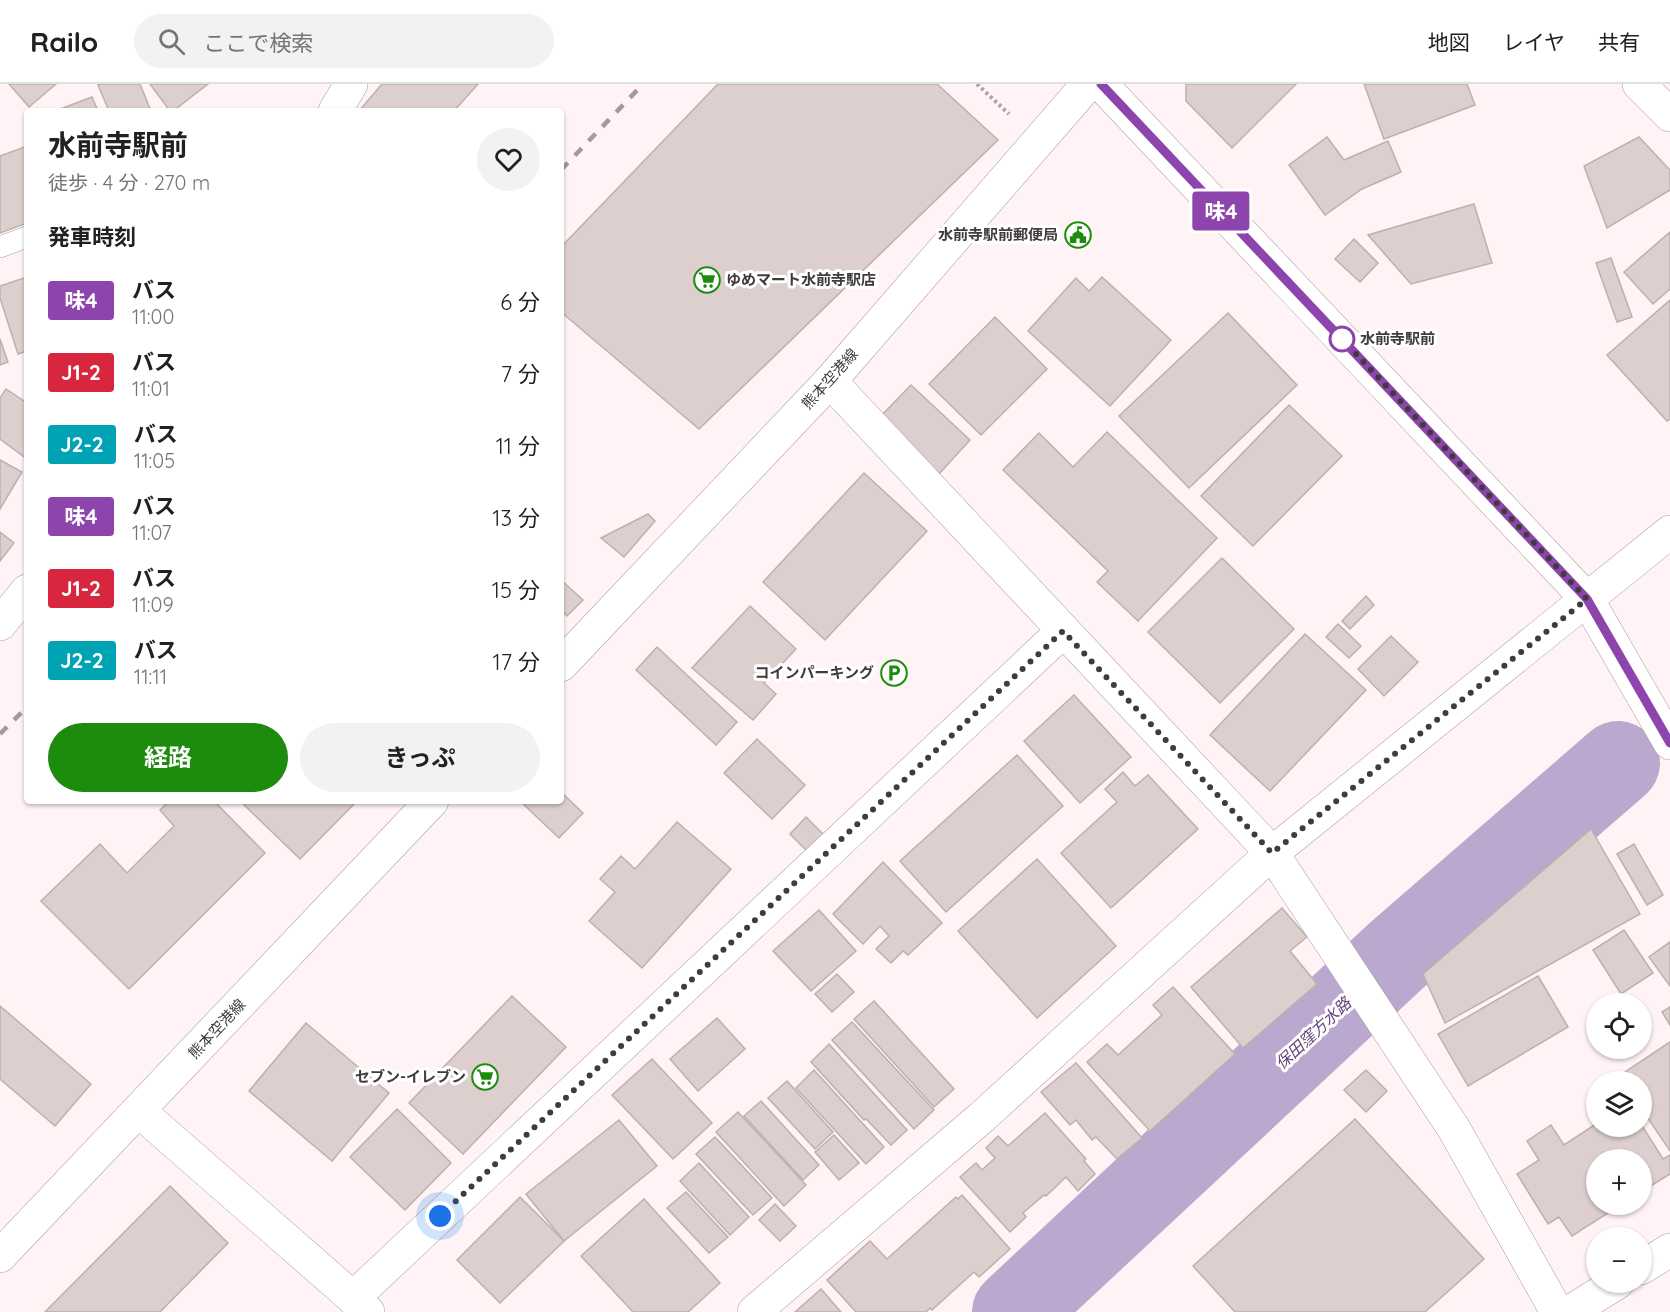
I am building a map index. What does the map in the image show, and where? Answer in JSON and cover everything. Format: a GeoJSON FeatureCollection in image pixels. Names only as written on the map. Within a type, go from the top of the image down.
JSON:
{"type":"FeatureCollection","features":[{"type":"Feature","properties":{"kind":"street"},"geometry":{"type":"LineString","coordinates":[[337,108],[351,84]]}},
{"type":"Feature","properties":{"kind":"street","name":"熊本空港線"},"geometry":{"type":"LineString","coordinates":[[564,662],[830,381],[1088,84]]}},
{"type":"Feature","properties":{"kind":"street"},"geometry":{"type":"LineString","coordinates":[[1101,84],[1587,599],[1670,743]]}},
{"type":"Feature","properties":{"kind":"street"},"geometry":{"type":"LineString","coordinates":[[1638,84],[1669,111]]}},
{"type":"Feature","properties":{"kind":"street"},"geometry":{"type":"LineString","coordinates":[[830,381],[1272,853],[1454,1129],[1557,1312]]}},
{"type":"Feature","properties":{"kind":"street"},"geometry":{"type":"LineString","coordinates":[[754,1312],[982,1117],[1272,853],[1670,532]]}},
{"type":"Feature","properties":{"kind":"street"},"geometry":{"type":"LineString","coordinates":[[0,624],[24,595]]}},
{"type":"Feature","properties":{"kind":"street"},"geometry":{"type":"LineString","coordinates":[[139,1111],[360,1305],[1063,631]]}},
{"type":"Feature","properties":{"kind":"street","name":"熊本空港線"},"geometry":{"type":"LineString","coordinates":[[0,1256],[429,804]]}},
{"type":"Feature","properties":{"kind":"street"},"geometry":{"type":"LineString","coordinates":[[1652,1261],[1670,1250]]}},
{"type":"Feature","properties":{"kind":"street"},"geometry":{"type":"LineString","coordinates":[[1570,1312],[1600,1293]]}},
{"type":"Feature","properties":{"kind":"lane"},"geometry":{"type":"LineString","coordinates":[[0,247],[24,238]]}},
{"type":"Feature","properties":{"kind":"building"},"geometry":{"type":"Polygon","coordinates":[[[9,84],[56,84],[29,107],[9,84]]]}},
{"type":"Feature","properties":{"kind":"building"},"geometry":{"type":"Polygon","coordinates":[[[140,84],[150,108],[108,108],[98,85],[140,84]]]}},
{"type":"Feature","properties":{"kind":"building"},"geometry":{"type":"Polygon","coordinates":[[[150,84],[208,84],[177,108],[168,108],[150,84]]]}},
{"type":"Feature","properties":{"kind":"building"},"geometry":{"type":"Polygon","coordinates":[[[382,84],[478,84],[457,108],[362,108],[382,84]]]}},
{"type":"Feature","properties":{"kind":"building","name":"ゆめマート水前寺駅店"},"geometry":{"type":"Polygon","coordinates":[[[718,84],[937,84],[998,140],[699,429],[564,315],[564,244],[718,84]]]}},
{"type":"Feature","properties":{"kind":"building"},"geometry":{"type":"Polygon","coordinates":[[[1186,84],[1296,84],[1232,148],[1186,101],[1186,84]]]}},
{"type":"Feature","properties":{"kind":"building"},"geometry":{"type":"Polygon","coordinates":[[[1364,84],[1467,84],[1475,105],[1384,139],[1364,84]]]}},
{"type":"Feature","properties":{"kind":"building"},"geometry":{"type":"Polygon","coordinates":[[[92,97],[97,108],[63,108],[92,97]]]}},
{"type":"Feature","properties":{"kind":"building"},"geometry":{"type":"Polygon","coordinates":[[[1327,137],[1344,160],[1388,141],[1401,172],[1362,189],[1325,215],[1289,165],[1327,137]]]}},
{"type":"Feature","properties":{"kind":"building"},"geometry":{"type":"Polygon","coordinates":[[[1639,137],[1670,170],[1670,190],[1607,228],[1584,166],[1639,137]]]}},
{"type":"Feature","properties":{"kind":"building"},"geometry":{"type":"Polygon","coordinates":[[[24,147],[24,224],[0,233],[0,156],[24,147]]]}},
{"type":"Feature","properties":{"kind":"building"},"geometry":{"type":"Polygon","coordinates":[[[1474,204],[1492,263],[1411,284],[1368,235],[1474,204]]]}},
{"type":"Feature","properties":{"kind":"building"},"geometry":{"type":"Polygon","coordinates":[[[1670,232],[1670,289],[1653,304],[1624,272],[1670,232]]]}},
{"type":"Feature","properties":{"kind":"building"},"geometry":{"type":"Polygon","coordinates":[[[1354,239],[1378,263],[1360,282],[1335,259],[1354,239]]]}},
{"type":"Feature","properties":{"kind":"building"},"geometry":{"type":"Polygon","coordinates":[[[1611,258],[1632,317],[1617,322],[1596,263],[1611,258]]]}},
{"type":"Feature","properties":{"kind":"building"},"geometry":{"type":"Polygon","coordinates":[[[1102,277],[1171,340],[1110,406],[1028,331],[1076,278],[1089,291],[1102,277]]]}},
{"type":"Feature","properties":{"kind":"building"},"geometry":{"type":"Polygon","coordinates":[[[24,278],[24,352],[18,354],[0,298],[0,286],[24,278]]]}},
{"type":"Feature","properties":{"kind":"building"},"geometry":{"type":"Polygon","coordinates":[[[1670,300],[1670,419],[1667,421],[1607,355],[1670,300]]]}},
{"type":"Feature","properties":{"kind":"building"},"geometry":{"type":"Polygon","coordinates":[[[1228,313],[1297,385],[1189,488],[1119,416],[1228,313]]]}},
{"type":"Feature","properties":{"kind":"building"},"geometry":{"type":"Polygon","coordinates":[[[995,317],[1047,369],[981,435],[929,384],[995,317]]]}},
{"type":"Feature","properties":{"kind":"building"},"geometry":{"type":"Polygon","coordinates":[[[0,339],[8,362],[0,365],[0,339]]]}},
{"type":"Feature","properties":{"kind":"building"},"geometry":{"type":"Polygon","coordinates":[[[911,385],[970,440],[939,474],[879,418],[911,385]]]}},
{"type":"Feature","properties":{"kind":"building"},"geometry":{"type":"Polygon","coordinates":[[[6,389],[24,401],[24,457],[0,439],[0,398],[6,389]]]}},
{"type":"Feature","properties":{"kind":"building"},"geometry":{"type":"Polygon","coordinates":[[[1289,405],[1342,456],[1253,546],[1201,496],[1289,405]]]}},
{"type":"Feature","properties":{"kind":"building"},"geometry":{"type":"Polygon","coordinates":[[[1107,432],[1217,538],[1138,621],[1097,582],[1108,571],[1003,470],[1039,433],[1073,467],[1107,432]]]}},
{"type":"Feature","properties":{"kind":"building"},"geometry":{"type":"Polygon","coordinates":[[[0,460],[22,472],[0,509],[0,460]]]}},
{"type":"Feature","properties":{"kind":"building"},"geometry":{"type":"Polygon","coordinates":[[[864,473],[927,531],[825,640],[763,582],[864,473]]]}},
{"type":"Feature","properties":{"kind":"building"},"geometry":{"type":"Polygon","coordinates":[[[648,514],[655,521],[624,557],[601,538],[648,514]]]}},
{"type":"Feature","properties":{"kind":"building"},"geometry":{"type":"Polygon","coordinates":[[[0,532],[14,543],[0,561],[0,532]]]}},
{"type":"Feature","properties":{"kind":"building"},"geometry":{"type":"Polygon","coordinates":[[[1222,558],[1294,629],[1220,703],[1148,632],[1222,558]]]}},
{"type":"Feature","properties":{"kind":"building"},"geometry":{"type":"Polygon","coordinates":[[[564,583],[583,600],[567,616],[564,613],[564,583]]]}},
{"type":"Feature","properties":{"kind":"building"},"geometry":{"type":"Polygon","coordinates":[[[1366,596],[1374,605],[1350,629],[1342,621],[1366,596]]]}},
{"type":"Feature","properties":{"kind":"building"},"geometry":{"type":"Polygon","coordinates":[[[750,606],[796,649],[764,683],[776,694],[753,720],[692,668],[750,606]]]}},
{"type":"Feature","properties":{"kind":"building"},"geometry":{"type":"Polygon","coordinates":[[[1338,624],[1361,646],[1349,658],[1326,637],[1338,624]]]}},
{"type":"Feature","properties":{"kind":"building"},"geometry":{"type":"Polygon","coordinates":[[[1305,634],[1366,690],[1270,791],[1210,735],[1305,634]]]}},
{"type":"Feature","properties":{"kind":"building"},"geometry":{"type":"Polygon","coordinates":[[[1391,636],[1418,662],[1384,696],[1358,669],[1391,636]]]}},
{"type":"Feature","properties":{"kind":"building"},"geometry":{"type":"Polygon","coordinates":[[[657,647],[737,722],[716,745],[636,670],[657,647]]]}},
{"type":"Feature","properties":{"kind":"building"},"geometry":{"type":"Polygon","coordinates":[[[1074,695],[1131,757],[1080,803],[1024,741],[1074,695]]]}},
{"type":"Feature","properties":{"kind":"building"},"geometry":{"type":"Polygon","coordinates":[[[757,739],[805,785],[772,819],[724,773],[757,739]]]}},
{"type":"Feature","properties":{"kind":"building"},"geometry":{"type":"Polygon","coordinates":[[[1017,755],[1063,806],[946,912],[900,861],[1017,755]]]}},
{"type":"Feature","properties":{"kind":"building"},"geometry":{"type":"Polygon","coordinates":[[[1123,772],[1135,786],[1148,775],[1198,829],[1111,908],[1061,853],[1117,802],[1105,789],[1123,772]]]}},
{"type":"Feature","properties":{"kind":"building"},"geometry":{"type":"Polygon","coordinates":[[[564,795],[583,813],[559,838],[523,804],[564,804],[564,795]]]}},
{"type":"Feature","properties":{"kind":"building"},"geometry":{"type":"Polygon","coordinates":[[[166,804],[217,804],[265,853],[129,989],[41,901],[100,844],[127,873],[174,826],[160,810],[166,804]]]}},
{"type":"Feature","properties":{"kind":"building"},"geometry":{"type":"Polygon","coordinates":[[[243,804],[354,804],[300,859],[243,804]]]}},
{"type":"Feature","properties":{"kind":"building"},"geometry":{"type":"Polygon","coordinates":[[[806,817],[826,837],[810,854],[790,834],[806,817]]]}},
{"type":"Feature","properties":{"kind":"building"},"geometry":{"type":"Polygon","coordinates":[[[677,822],[731,869],[642,968],[589,921],[615,892],[600,879],[621,856],[635,869],[677,822]]]}},
{"type":"Feature","properties":{"kind":"building"},"geometry":{"type":"Polygon","coordinates":[[[1591,829],[1640,914],[1445,1023],[1423,974],[1591,829]]]}},
{"type":"Feature","properties":{"kind":"building"},"geometry":{"type":"Polygon","coordinates":[[[1634,844],[1663,895],[1647,905],[1617,854],[1634,844]]]}},
{"type":"Feature","properties":{"kind":"building"},"geometry":{"type":"Polygon","coordinates":[[[1037,859],[1116,946],[1037,1018],[958,931],[1037,859]]]}},
{"type":"Feature","properties":{"kind":"building"},"geometry":{"type":"Polygon","coordinates":[[[883,862],[942,923],[908,955],[903,951],[891,963],[876,949],[889,936],[880,926],[863,944],[833,914],[883,862]]]}},
{"type":"Feature","properties":{"kind":"building"},"geometry":{"type":"Polygon","coordinates":[[[1282,908],[1307,937],[1290,951],[1317,984],[1243,1048],[1191,987],[1282,908]]]}},
{"type":"Feature","properties":{"kind":"building"},"geometry":{"type":"Polygon","coordinates":[[[819,910],[856,951],[811,991],[773,951],[819,910]]]}},
{"type":"Feature","properties":{"kind":"building"},"geometry":{"type":"Polygon","coordinates":[[[1624,930],[1653,973],[1620,993],[1593,950],[1624,930]]]}},
{"type":"Feature","properties":{"kind":"building"},"geometry":{"type":"Polygon","coordinates":[[[1670,942],[1670,986],[1649,957],[1670,942]]]}},
{"type":"Feature","properties":{"kind":"building"},"geometry":{"type":"Polygon","coordinates":[[[837,974],[854,992],[832,1012],[815,994],[837,974]]]}},
{"type":"Feature","properties":{"kind":"building"},"geometry":{"type":"Polygon","coordinates":[[[1538,976],[1568,1027],[1468,1086],[1438,1034],[1538,976]]]}},
{"type":"Feature","properties":{"kind":"building"},"geometry":{"type":"Polygon","coordinates":[[[1173,987],[1235,1054],[1150,1131],[1087,1062],[1107,1044],[1118,1055],[1162,1015],[1153,1005],[1173,987]]]}},
{"type":"Feature","properties":{"kind":"building"},"geometry":{"type":"Polygon","coordinates":[[[512,996],[566,1047],[463,1154],[409,1103],[512,996]]]}},
{"type":"Feature","properties":{"kind":"building"},"geometry":{"type":"Polygon","coordinates":[[[874,1001],[954,1089],[934,1107],[854,1019],[874,1001]]]}},
{"type":"Feature","properties":{"kind":"building"},"geometry":{"type":"Polygon","coordinates":[[[0,1006],[91,1084],[55,1126],[0,1079],[0,1006]]]}},
{"type":"Feature","properties":{"kind":"building"},"geometry":{"type":"Polygon","coordinates":[[[1670,1007],[1670,1025],[1662,1012],[1670,1007]]]}},
{"type":"Feature","properties":{"kind":"building"},"geometry":{"type":"Polygon","coordinates":[[[717,1018],[745,1049],[698,1091],[670,1059],[717,1018]]]}},
{"type":"Feature","properties":{"kind":"building"},"geometry":{"type":"Polygon","coordinates":[[[852,1022],[934,1110],[914,1129],[832,1040],[852,1022]]]}},
{"type":"Feature","properties":{"kind":"building"},"geometry":{"type":"Polygon","coordinates":[[[306,1023],[389,1093],[332,1161],[249,1091],[306,1023]]]}},
{"type":"Feature","properties":{"kind":"building"},"geometry":{"type":"Polygon","coordinates":[[[1670,1042],[1670,1151],[1652,1124],[1652,1071],[1626,1071],[1644,1059],[1652,1059],[1652,1054],[1670,1042]]]}},
{"type":"Feature","properties":{"kind":"building"},"geometry":{"type":"Polygon","coordinates":[[[829,1044],[907,1130],[891,1145],[866,1119],[864,1120],[811,1062],[829,1044]]]}},
{"type":"Feature","properties":{"kind":"building"},"geometry":{"type":"Polygon","coordinates":[[[652,1059],[712,1123],[673,1159],[612,1095],[652,1059]]]}},
{"type":"Feature","properties":{"kind":"building"},"geometry":{"type":"Polygon","coordinates":[[[1076,1063],[1142,1138],[1117,1159],[1096,1137],[1092,1140],[1076,1120],[1070,1125],[1041,1092],[1076,1063]]]}},
{"type":"Feature","properties":{"kind":"building"},"geometry":{"type":"Polygon","coordinates":[[[814,1070],[884,1147],[866,1164],[796,1088],[814,1070]]]}},
{"type":"Feature","properties":{"kind":"building"},"geometry":{"type":"Polygon","coordinates":[[[1366,1070],[1387,1091],[1366,1112],[1344,1090],[1366,1070]]]}},
{"type":"Feature","properties":{"kind":"building"},"geometry":{"type":"Polygon","coordinates":[[[787,1081],[833,1132],[815,1149],[768,1098],[787,1081]]]}},
{"type":"Feature","properties":{"kind":"building"},"geometry":{"type":"Polygon","coordinates":[[[761,1101],[819,1165],[803,1180],[744,1116],[761,1101]]]}},
{"type":"Feature","properties":{"kind":"building"},"geometry":{"type":"Polygon","coordinates":[[[397,1109],[451,1163],[405,1210],[350,1157],[397,1109]]]}},
{"type":"Feature","properties":{"kind":"building"},"geometry":{"type":"Polygon","coordinates":[[[738,1112],[806,1185],[784,1206],[716,1132],[738,1112]]]}},
{"type":"Feature","properties":{"kind":"building"},"geometry":{"type":"Polygon","coordinates":[[[1045,1113],[1086,1159],[1084,1161],[1095,1174],[1078,1191],[1066,1177],[1023,1213],[1026,1217],[1010,1232],[960,1177],[976,1163],[982,1170],[995,1158],[986,1148],[998,1136],[1008,1146],[1045,1113]]]}},
{"type":"Feature","properties":{"kind":"building"},"geometry":{"type":"Polygon","coordinates":[[[1355,1119],[1484,1259],[1425,1312],[1235,1312],[1193,1266],[1355,1119]]]}},
{"type":"Feature","properties":{"kind":"building"},"geometry":{"type":"Polygon","coordinates":[[[619,1120],[657,1166],[564,1241],[526,1194],[619,1120]]]}},
{"type":"Feature","properties":{"kind":"building"},"geometry":{"type":"Polygon","coordinates":[[[1551,1125],[1564,1145],[1586,1131],[1586,1137],[1649,1137],[1663,1159],[1670,1155],[1670,1174],[1652,1185],[1652,1149],[1586,1149],[1586,1215],[1605,1215],[1572,1236],[1559,1217],[1548,1224],[1517,1174],[1539,1160],[1527,1141],[1551,1125]]]}},
{"type":"Feature","properties":{"kind":"building"},"geometry":{"type":"Polygon","coordinates":[[[834,1135],[859,1163],[839,1180],[815,1152],[834,1135]]]}},
{"type":"Feature","properties":{"kind":"building"},"geometry":{"type":"Polygon","coordinates":[[[715,1137],[772,1198],[753,1215],[696,1154],[715,1137]]]}},
{"type":"Feature","properties":{"kind":"building"},"geometry":{"type":"Polygon","coordinates":[[[699,1163],[749,1217],[730,1235],[680,1181],[699,1163]]]}},
{"type":"Feature","properties":{"kind":"building"},"geometry":{"type":"Polygon","coordinates":[[[170,1186],[228,1243],[160,1312],[45,1312],[170,1186]]]}},
{"type":"Feature","properties":{"kind":"building"},"geometry":{"type":"Polygon","coordinates":[[[686,1192],[728,1237],[709,1253],[667,1208],[686,1192]]]}},
{"type":"Feature","properties":{"kind":"building"},"geometry":{"type":"Polygon","coordinates":[[[962,1195],[1010,1249],[979,1277],[974,1272],[932,1310],[930,1308],[926,1312],[856,1312],[827,1280],[870,1241],[887,1259],[956,1197],[958,1199],[962,1195]]]}},
{"type":"Feature","properties":{"kind":"building"},"geometry":{"type":"Polygon","coordinates":[[[520,1197],[564,1241],[500,1303],[457,1260],[520,1197]]]}},
{"type":"Feature","properties":{"kind":"building"},"geometry":{"type":"Polygon","coordinates":[[[644,1199],[720,1283],[688,1312],[633,1312],[581,1256],[644,1199]]]}},
{"type":"Feature","properties":{"kind":"building"},"geometry":{"type":"Polygon","coordinates":[[[775,1204],[796,1226],[780,1241],[759,1220],[775,1204]]]}},
{"type":"Feature","properties":{"kind":"building"},"geometry":{"type":"Polygon","coordinates":[[[821,1289],[841,1312],[795,1312],[821,1289]]]}},
{"type":"Feature","properties":{"kind":"waterway","name":"保田窪方水路"},"geometry":{"type":"LineString","coordinates":[[1014,1312],[1398,954],[1618,763]]}},
{"type":"Feature","properties":{"kind":"railway"},"geometry":{"type":"LineString","coordinates":[[564,167],[643,84]]}},
{"type":"Feature","properties":{"kind":"railway"},"geometry":{"type":"LineString","coordinates":[[0,734],[24,710]]}},
{"type":"Feature","properties":{"kind":"bus line","name":"味4"},"geometry":{"type":"LineString","coordinates":[[1101,84],[1587,599],[1670,743]]}},
{"type":"Feature","properties":{"kind":"place","name":"水前寺駅前郵便局"},"geometry":{"type":"Point","coordinates":[1078,235]}},
{"type":"Feature","properties":{"kind":"place","name":"ゆめマート水前寺駅店"},"geometry":{"type":"Point","coordinates":[707,280]}},
{"type":"Feature","properties":{"kind":"place","name":"水前寺駅前"},"geometry":{"type":"Point","coordinates":[1342,339]}},
{"type":"Feature","properties":{"kind":"place","name":"コインパーキング"},"geometry":{"type":"Point","coordinates":[894,673]}},
{"type":"Feature","properties":{"kind":"place","name":"セブン-イレブン"},"geometry":{"type":"Point","coordinates":[485,1077]}},
{"type":"Feature","properties":{"kind":"route"},"geometry":{"type":"LineString","coordinates":[[440,1216],[1063,631],[1272,853],[1587,599],[1342,339]]}}]}
